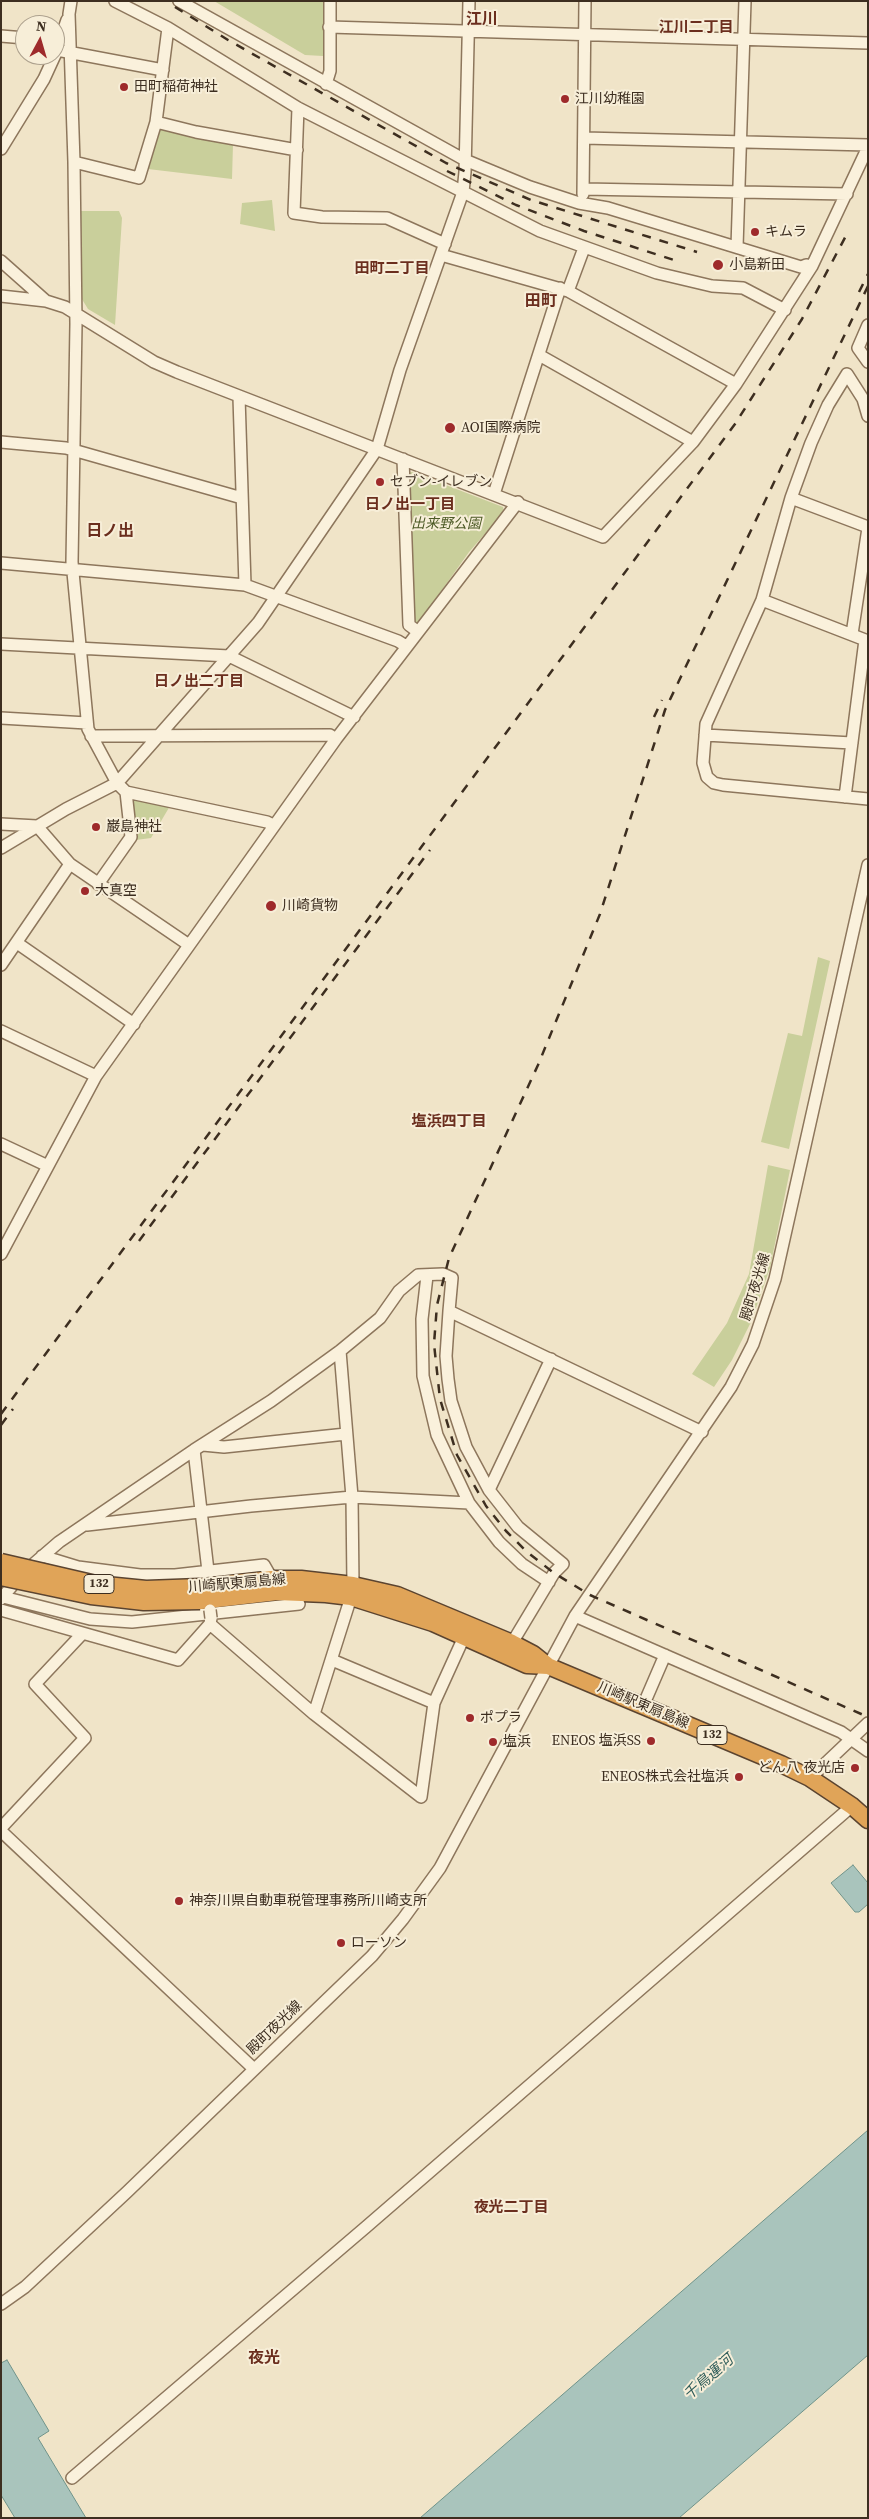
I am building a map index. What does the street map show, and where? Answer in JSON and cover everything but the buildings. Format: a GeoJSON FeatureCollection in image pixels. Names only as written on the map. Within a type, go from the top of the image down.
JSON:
{"type":"FeatureCollection","features":[{"type":"Feature","properties":{"kind":"highway","name":"川崎駅東扇島線"},"geometry":{"type":"LineString","coordinates":[[1,1562],[96,1584],[146,1589],[207,1606],[272,1579],[301,1580],[352,1591],[397,1595],[512,1643],[533,1654],[548,1666],[781,1764],[810,1778],[852,1806],[868,1820]]}},
{"type":"Feature","properties":{"kind":"highway","name":"川崎駅東扇島線"},"geometry":{"type":"LineString","coordinates":[[1,1577],[91,1596],[207,1606],[277,1592],[326,1594],[352,1591],[433,1623],[527,1665],[548,1666]]}},
{"type":"Feature","properties":{"kind":"street"},"geometry":{"type":"LineString","coordinates":[[71,1],[69,14],[74,162],[75,312],[72,568],[87,723],[91,736],[117,783],[126,792],[267,822],[273,825]]}},
{"type":"Feature","properties":{"kind":"street"},"geometry":{"type":"LineString","coordinates":[[115,1],[168,28],[298,108],[540,231],[657,273],[712,286],[743,288],[785,310]]}},
{"type":"Feature","properties":{"kind":"street"},"geometry":{"type":"LineString","coordinates":[[179,1],[465,160],[530,187],[582,204],[608,208],[801,267],[806,265],[812,266]]}},
{"type":"Feature","properties":{"kind":"street"},"geometry":{"type":"LineString","coordinates":[[326,84],[330,71],[330,1]]}},
{"type":"Feature","properties":{"kind":"street"},"geometry":{"type":"LineString","coordinates":[[1,848],[37,826],[117,783],[258,623],[377,449],[400,370],[463,192],[469,1]]}},
{"type":"Feature","properties":{"kind":"street"},"geometry":{"type":"LineString","coordinates":[[582,204],[584,189],[585,1]]}},
{"type":"Feature","properties":{"kind":"street"},"geometry":{"type":"LineString","coordinates":[[737,247],[742,142],[745,1]]}},
{"type":"Feature","properties":{"kind":"street"},"geometry":{"type":"LineString","coordinates":[[65,24],[69,14]]}},
{"type":"Feature","properties":{"kind":"street"},"geometry":{"type":"LineString","coordinates":[[329,27],[468,33],[868,43]]}},
{"type":"Feature","properties":{"kind":"street"},"geometry":{"type":"LineString","coordinates":[[74,162],[139,178],[156,122],[168,28]]}},
{"type":"Feature","properties":{"kind":"street"},"geometry":{"type":"LineString","coordinates":[[1,36],[15,37]]}},
{"type":"Feature","properties":{"kind":"street"},"geometry":{"type":"LineString","coordinates":[[65,51],[163,70]]}},
{"type":"Feature","properties":{"kind":"street"},"geometry":{"type":"LineString","coordinates":[[1,148],[44,79],[49,65]]}},
{"type":"Feature","properties":{"kind":"street"},"geometry":{"type":"LineString","coordinates":[[298,108],[294,213],[322,218],[387,218],[443,249],[564,289],[736,384]]}},
{"type":"Feature","properties":{"kind":"street"},"geometry":{"type":"LineString","coordinates":[[156,122],[217,136],[297,150]]}},
{"type":"Feature","properties":{"kind":"street"},"geometry":{"type":"LineString","coordinates":[[1,296],[46,300],[75,312],[154,362],[239,397],[603,536],[693,442],[736,384],[812,266],[868,146],[584,138]]}},
{"type":"Feature","properties":{"kind":"street"},"geometry":{"type":"LineString","coordinates":[[584,189],[847,194]]}},
{"type":"Feature","properties":{"kind":"street"},"geometry":{"type":"LineString","coordinates":[[494,494],[538,356],[564,289],[584,248]]}},
{"type":"Feature","properties":{"kind":"street"},"geometry":{"type":"LineString","coordinates":[[1,261],[46,300]]}},
{"type":"Feature","properties":{"kind":"street"},"geometry":{"type":"LineString","coordinates":[[868,325],[858,348],[868,362]]}},
{"type":"Feature","properties":{"kind":"street"},"geometry":{"type":"LineString","coordinates":[[538,356],[693,442]]}},
{"type":"Feature","properties":{"kind":"street"},"geometry":{"type":"LineString","coordinates":[[868,416],[863,399],[847,374],[828,406],[811,443],[791,498],[762,600],[709,716],[705,735],[703,763],[708,777],[714,783],[868,799]]}},
{"type":"Feature","properties":{"kind":"street"},"geometry":{"type":"LineString","coordinates":[[239,397],[245,585]]}},
{"type":"Feature","properties":{"kind":"street"},"geometry":{"type":"LineString","coordinates":[[1,442],[74,450],[242,498]]}},
{"type":"Feature","properties":{"kind":"street"},"geometry":{"type":"LineString","coordinates":[[403,459],[409,625],[417,632]]}},
{"type":"Feature","properties":{"kind":"street"},"geometry":{"type":"LineString","coordinates":[[791,498],[868,528],[852,634]]}},
{"type":"Feature","properties":{"kind":"street"},"geometry":{"type":"LineString","coordinates":[[1,1254],[96,1076],[336,739],[518,502]]}},
{"type":"Feature","properties":{"kind":"street"},"geometry":{"type":"LineString","coordinates":[[1,563],[245,585],[276,598],[398,641],[406,646]]}},
{"type":"Feature","properties":{"kind":"street"},"geometry":{"type":"LineString","coordinates":[[762,600],[866,640],[845,797]]}},
{"type":"Feature","properties":{"kind":"street"},"geometry":{"type":"LineString","coordinates":[[1,644],[229,656],[354,717]]}},
{"type":"Feature","properties":{"kind":"street"},"geometry":{"type":"LineString","coordinates":[[1,718],[87,723]]}},
{"type":"Feature","properties":{"kind":"street"},"geometry":{"type":"LineString","coordinates":[[91,736],[330,735],[336,739]]}},
{"type":"Feature","properties":{"kind":"street"},"geometry":{"type":"LineString","coordinates":[[705,735],[852,743]]}},
{"type":"Feature","properties":{"kind":"street"},"geometry":{"type":"LineString","coordinates":[[98,884],[132,837],[126,792]]}},
{"type":"Feature","properties":{"kind":"street"},"geometry":{"type":"LineString","coordinates":[[1,824],[37,826],[70,864],[189,945]]}},
{"type":"Feature","properties":{"kind":"street"},"geometry":{"type":"LineString","coordinates":[[1,965],[70,864]]}},
{"type":"Feature","properties":{"kind":"street","name":"殿町夜光線"},"geometry":{"type":"LineString","coordinates":[[1,2304],[25,2287],[372,1956],[425,1890],[440,1868],[575,1616],[702,1432],[743,1365],[770,1299],[868,865]]}},
{"type":"Feature","properties":{"kind":"street"},"geometry":{"type":"LineString","coordinates":[[16,942],[134,1024]]}},
{"type":"Feature","properties":{"kind":"street"},"geometry":{"type":"LineString","coordinates":[[1,1031],[96,1076]]}},
{"type":"Feature","properties":{"kind":"street"},"geometry":{"type":"LineString","coordinates":[[1,1144],[48,1166]]}},
{"type":"Feature","properties":{"kind":"street"},"geometry":{"type":"LineString","coordinates":[[299,1604],[132,1622],[90,1619],[2,1598],[22,1574],[42,1556],[198,1448],[271,1401],[340,1351],[380,1318],[399,1291],[418,1275],[444,1274],[452,1278],[446,1356],[451,1401],[466,1447],[489,1490],[518,1527],[562,1564],[512,1643]]}},
{"type":"Feature","properties":{"kind":"street"},"geometry":{"type":"LineString","coordinates":[[427,1276],[422,1353],[427,1399],[437,1435],[469,1503],[499,1542],[522,1564],[549,1582]]}},
{"type":"Feature","properties":{"kind":"street"},"geometry":{"type":"LineString","coordinates":[[449,1311],[702,1432]]}},
{"type":"Feature","properties":{"kind":"street"},"geometry":{"type":"LineString","coordinates":[[314,1714],[352,1591],[352,1498],[340,1351]]}},
{"type":"Feature","properties":{"kind":"street"},"geometry":{"type":"LineString","coordinates":[[489,1490],[551,1359]]}},
{"type":"Feature","properties":{"kind":"street"},"geometry":{"type":"LineString","coordinates":[[198,1448],[346,1434]]}},
{"type":"Feature","properties":{"kind":"street"},"geometry":{"type":"LineString","coordinates":[[198,1448],[201,1512],[208,1571]]}},
{"type":"Feature","properties":{"kind":"street"},"geometry":{"type":"LineString","coordinates":[[85,1525],[352,1498],[469,1503]]}},
{"type":"Feature","properties":{"kind":"street"},"geometry":{"type":"LineString","coordinates":[[42,1556],[78,1567],[140,1575],[175,1575],[264,1565],[272,1579]]}},
{"type":"Feature","properties":{"kind":"street"},"geometry":{"type":"LineString","coordinates":[[1,1610],[178,1660],[207,1606],[314,1714],[421,1797],[434,1703],[464,1637]]}},
{"type":"Feature","properties":{"kind":"street"},"geometry":{"type":"LineString","coordinates":[[575,1616],[841,1732],[868,1751]]}},
{"type":"Feature","properties":{"kind":"street"},"geometry":{"type":"LineString","coordinates":[[82,1634],[35,1684],[85,1738],[1,1830],[254,2069]]}},
{"type":"Feature","properties":{"kind":"street"},"geometry":{"type":"LineString","coordinates":[[643,1706],[666,1655]]}},
{"type":"Feature","properties":{"kind":"street"},"geometry":{"type":"LineString","coordinates":[[332,1660],[434,1703]]}},
{"type":"Feature","properties":{"kind":"street"},"geometry":{"type":"LineString","coordinates":[[810,1778],[868,1723]]}},
{"type":"Feature","properties":{"kind":"street"},"geometry":{"type":"LineString","coordinates":[[72,2478],[366,2227],[852,1806]]}},
{"type":"Feature","properties":{"kind":"green space"},"geometry":{"type":"Polygon","coordinates":[[[214,1],[326,1],[323,56],[305,55],[214,1]]]}},
{"type":"Feature","properties":{"kind":"green space"},"geometry":{"type":"Polygon","coordinates":[[[157,127],[233,144],[232,179],[148,169],[147,165],[157,127]]]}},
{"type":"Feature","properties":{"kind":"green space"},"geometry":{"type":"Polygon","coordinates":[[[272,200],[275,231],[240,224],[242,203],[272,200]]]}},
{"type":"Feature","properties":{"kind":"green space"},"geometry":{"type":"Polygon","coordinates":[[[76,211],[119,211],[122,218],[115,325],[88,309],[80,296],[76,211]]]}},
{"type":"Feature","properties":{"kind":"green space","name":"出来野公園"},"geometry":{"type":"Polygon","coordinates":[[[412,472],[503,507],[504,512],[469,552],[417,625],[413,622],[407,473],[412,472]]]}},
{"type":"Feature","properties":{"kind":"green space"},"geometry":{"type":"Polygon","coordinates":[[[131,796],[170,806],[151,838],[136,840],[129,800],[131,796]]]}},
{"type":"Feature","properties":{"kind":"green space"},"geometry":{"type":"Polygon","coordinates":[[[818,957],[830,961],[789,1149],[761,1142],[788,1033],[802,1036],[818,957]]]}},
{"type":"Feature","properties":{"kind":"green space"},"geometry":{"type":"Polygon","coordinates":[[[768,1165],[790,1170],[770,1268],[751,1322],[732,1360],[714,1387],[692,1374],[727,1323],[749,1274],[768,1165]]]}},
{"type":"Feature","properties":{"kind":"water"},"geometry":{"type":"Polygon","coordinates":[[[853,1865],[868,1883],[868,1904],[859,1912],[855,1912],[831,1883],[853,1865]]]}},
{"type":"Feature","properties":{"kind":"water","name":"千鳥運河"},"geometry":{"type":"Polygon","coordinates":[[[868,2130],[868,2355],[679,2518],[420,2518],[868,2130]]]}},
{"type":"Feature","properties":{"kind":"water"},"geometry":{"type":"Polygon","coordinates":[[[7,2360],[49,2431],[38,2438],[86,2518],[15,2518],[1,2495],[1,2363],[7,2360]]]}},
{"type":"Feature","properties":{"kind":"railway"},"geometry":{"type":"LineString","coordinates":[[175,7],[228,40],[446,163],[531,200],[697,252]]}},
{"type":"Feature","properties":{"kind":"railway"},"geometry":{"type":"LineString","coordinates":[[447,171],[516,205],[584,231],[674,260]]}},
{"type":"Feature","properties":{"kind":"railway"},"geometry":{"type":"LineString","coordinates":[[1,1414],[735,424],[802,319],[849,230]]}},
{"type":"Feature","properties":{"kind":"railway"},"geometry":{"type":"LineString","coordinates":[[859,292],[868,274]]}},
{"type":"Feature","properties":{"kind":"railway"},"geometry":{"type":"LineString","coordinates":[[868,286],[665,710],[600,914],[538,1065],[449,1258],[437,1305],[434,1344],[440,1399],[457,1455],[486,1506],[506,1531],[527,1552],[554,1573],[590,1595],[868,1717]]}},
{"type":"Feature","properties":{"kind":"railway"},"geometry":{"type":"LineString","coordinates":[[654,717],[662,700]]}},
{"type":"Feature","properties":{"kind":"railway"},"geometry":{"type":"LineString","coordinates":[[139,1241],[430,850]]}},
{"type":"Feature","properties":{"kind":"railway"},"geometry":{"type":"LineString","coordinates":[[1,1425],[13,1409]]}},
{"type":"Feature","properties":{"kind":"place","name":"田町稲荷神社"},"geometry":{"type":"Point","coordinates":[124,87]}},
{"type":"Feature","properties":{"kind":"place","name":"江川幼稚園"},"geometry":{"type":"Point","coordinates":[565,99]}},
{"type":"Feature","properties":{"kind":"place","name":"キムラ"},"geometry":{"type":"Point","coordinates":[755,232]}},
{"type":"Feature","properties":{"kind":"place","name":"小島新田"},"geometry":{"type":"Point","coordinates":[718,265]}},
{"type":"Feature","properties":{"kind":"place","name":"AOI国際病院"},"geometry":{"type":"Point","coordinates":[450,428]}},
{"type":"Feature","properties":{"kind":"place","name":"セブン-イレブン"},"geometry":{"type":"Point","coordinates":[380,482]}},
{"type":"Feature","properties":{"kind":"place","name":"巌島神社"},"geometry":{"type":"Point","coordinates":[96,827]}},
{"type":"Feature","properties":{"kind":"place","name":"大真空"},"geometry":{"type":"Point","coordinates":[85,891]}},
{"type":"Feature","properties":{"kind":"place","name":"川崎貨物"},"geometry":{"type":"Point","coordinates":[271,906]}},
{"type":"Feature","properties":{"kind":"place","name":"ポプラ"},"geometry":{"type":"Point","coordinates":[470,1718]}},
{"type":"Feature","properties":{"kind":"place","name":"ENEOS 塩浜SS"},"geometry":{"type":"Point","coordinates":[651,1741]}},
{"type":"Feature","properties":{"kind":"place","name":"塩浜"},"geometry":{"type":"Point","coordinates":[493,1742]}},
{"type":"Feature","properties":{"kind":"place","name":"どん八 夜光店"},"geometry":{"type":"Point","coordinates":[855,1768]}},
{"type":"Feature","properties":{"kind":"place","name":"ENEOS株式会社塩浜"},"geometry":{"type":"Point","coordinates":[739,1777]}},
{"type":"Feature","properties":{"kind":"place","name":"神奈川県自動車税管理事務所川崎支所"},"geometry":{"type":"Point","coordinates":[179,1901]}},
{"type":"Feature","properties":{"kind":"place","name":"ローソン"},"geometry":{"type":"Point","coordinates":[341,1943]}},
{"type":"Feature","properties":{"kind":"district","name":"江川"},"geometry":{"type":"Point","coordinates":[482,20]}},
{"type":"Feature","properties":{"kind":"district","name":"江川二丁目"},"geometry":{"type":"Point","coordinates":[696,28]}},
{"type":"Feature","properties":{"kind":"district","name":"田町二丁目"},"geometry":{"type":"Point","coordinates":[392,269]}},
{"type":"Feature","properties":{"kind":"district","name":"田町"},"geometry":{"type":"Point","coordinates":[541,302]}},
{"type":"Feature","properties":{"kind":"district","name":"日ノ出一丁目"},"geometry":{"type":"Point","coordinates":[410,505]}},
{"type":"Feature","properties":{"kind":"district","name":"日ノ出"},"geometry":{"type":"Point","coordinates":[110,532]}},
{"type":"Feature","properties":{"kind":"district","name":"日ノ出二丁目"},"geometry":{"type":"Point","coordinates":[199,682]}},
{"type":"Feature","properties":{"kind":"district","name":"塩浜四丁目"},"geometry":{"type":"Point","coordinates":[449,1122]}},
{"type":"Feature","properties":{"kind":"district","name":"夜光二丁目"},"geometry":{"type":"Point","coordinates":[511,2208]}},
{"type":"Feature","properties":{"kind":"district","name":"夜光"},"geometry":{"type":"Point","coordinates":[264,2359]}}]}
